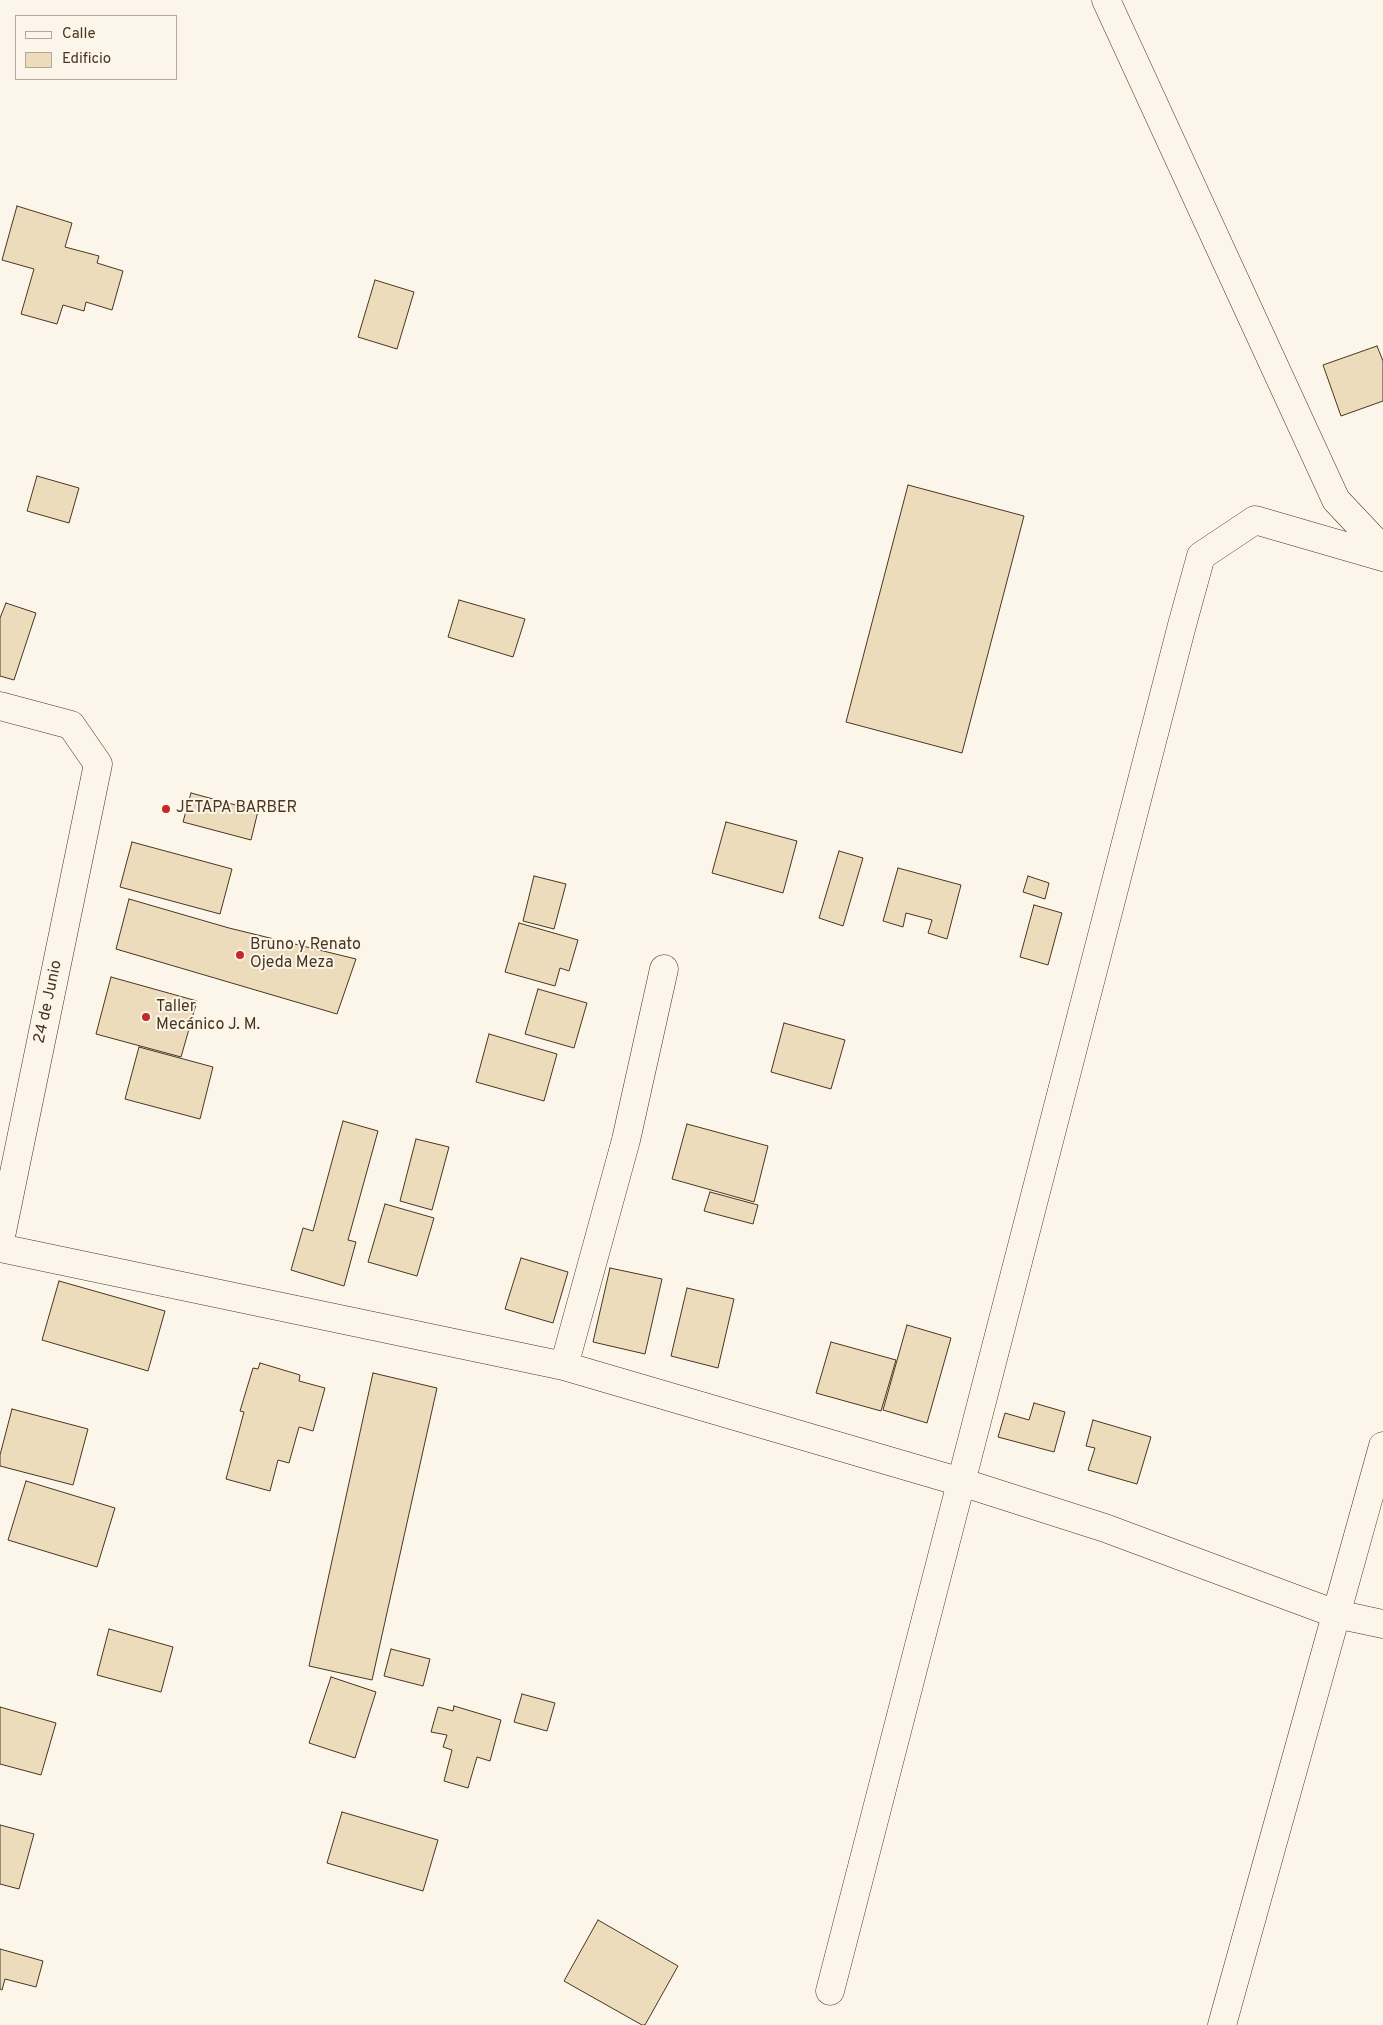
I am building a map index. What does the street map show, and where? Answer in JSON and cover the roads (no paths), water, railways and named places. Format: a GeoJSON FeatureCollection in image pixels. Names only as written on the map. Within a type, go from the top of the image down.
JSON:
{"type":"FeatureCollection","features":[{"type":"Feature","properties":{"kind":"street"},"geometry":{"type":"LineString","coordinates":[[1106,0],[1336,500],[1383,550]]}},
{"type":"Feature","properties":{"kind":"street"},"geometry":{"type":"LineString","coordinates":[[830,1992],[960,1482],[1201,556],[1255,520],[1383,557]]}},
{"type":"Feature","properties":{"kind":"street","name":"24 de Junio"},"geometry":{"type":"LineString","coordinates":[[0,706],[72,725],[98,764],[0,1240]]}},
{"type":"Feature","properties":{"kind":"street"},"geometry":{"type":"LineString","coordinates":[[564,1366],[626,1140],[664,969]]}},
{"type":"Feature","properties":{"kind":"street"},"geometry":{"type":"LineString","coordinates":[[0,1248],[564,1366],[960,1482],[1105,1528],[1336,1614],[1383,1624]]}},
{"type":"Feature","properties":{"kind":"street"},"geometry":{"type":"LineString","coordinates":[[1222,2025],[1383,1446]]}},
{"type":"Feature","properties":{"kind":"place","name":"JETAPA BARBER"},"geometry":{"type":"Point","coordinates":[166,809]}},
{"type":"Feature","properties":{"kind":"place","name":"Bruno y Renato Ojeda Meza"},"geometry":{"type":"Point","coordinates":[240,955]}},
{"type":"Feature","properties":{"kind":"place","name":"Taller Mecánico J. M."},"geometry":{"type":"Point","coordinates":[146,1017]}}]}
